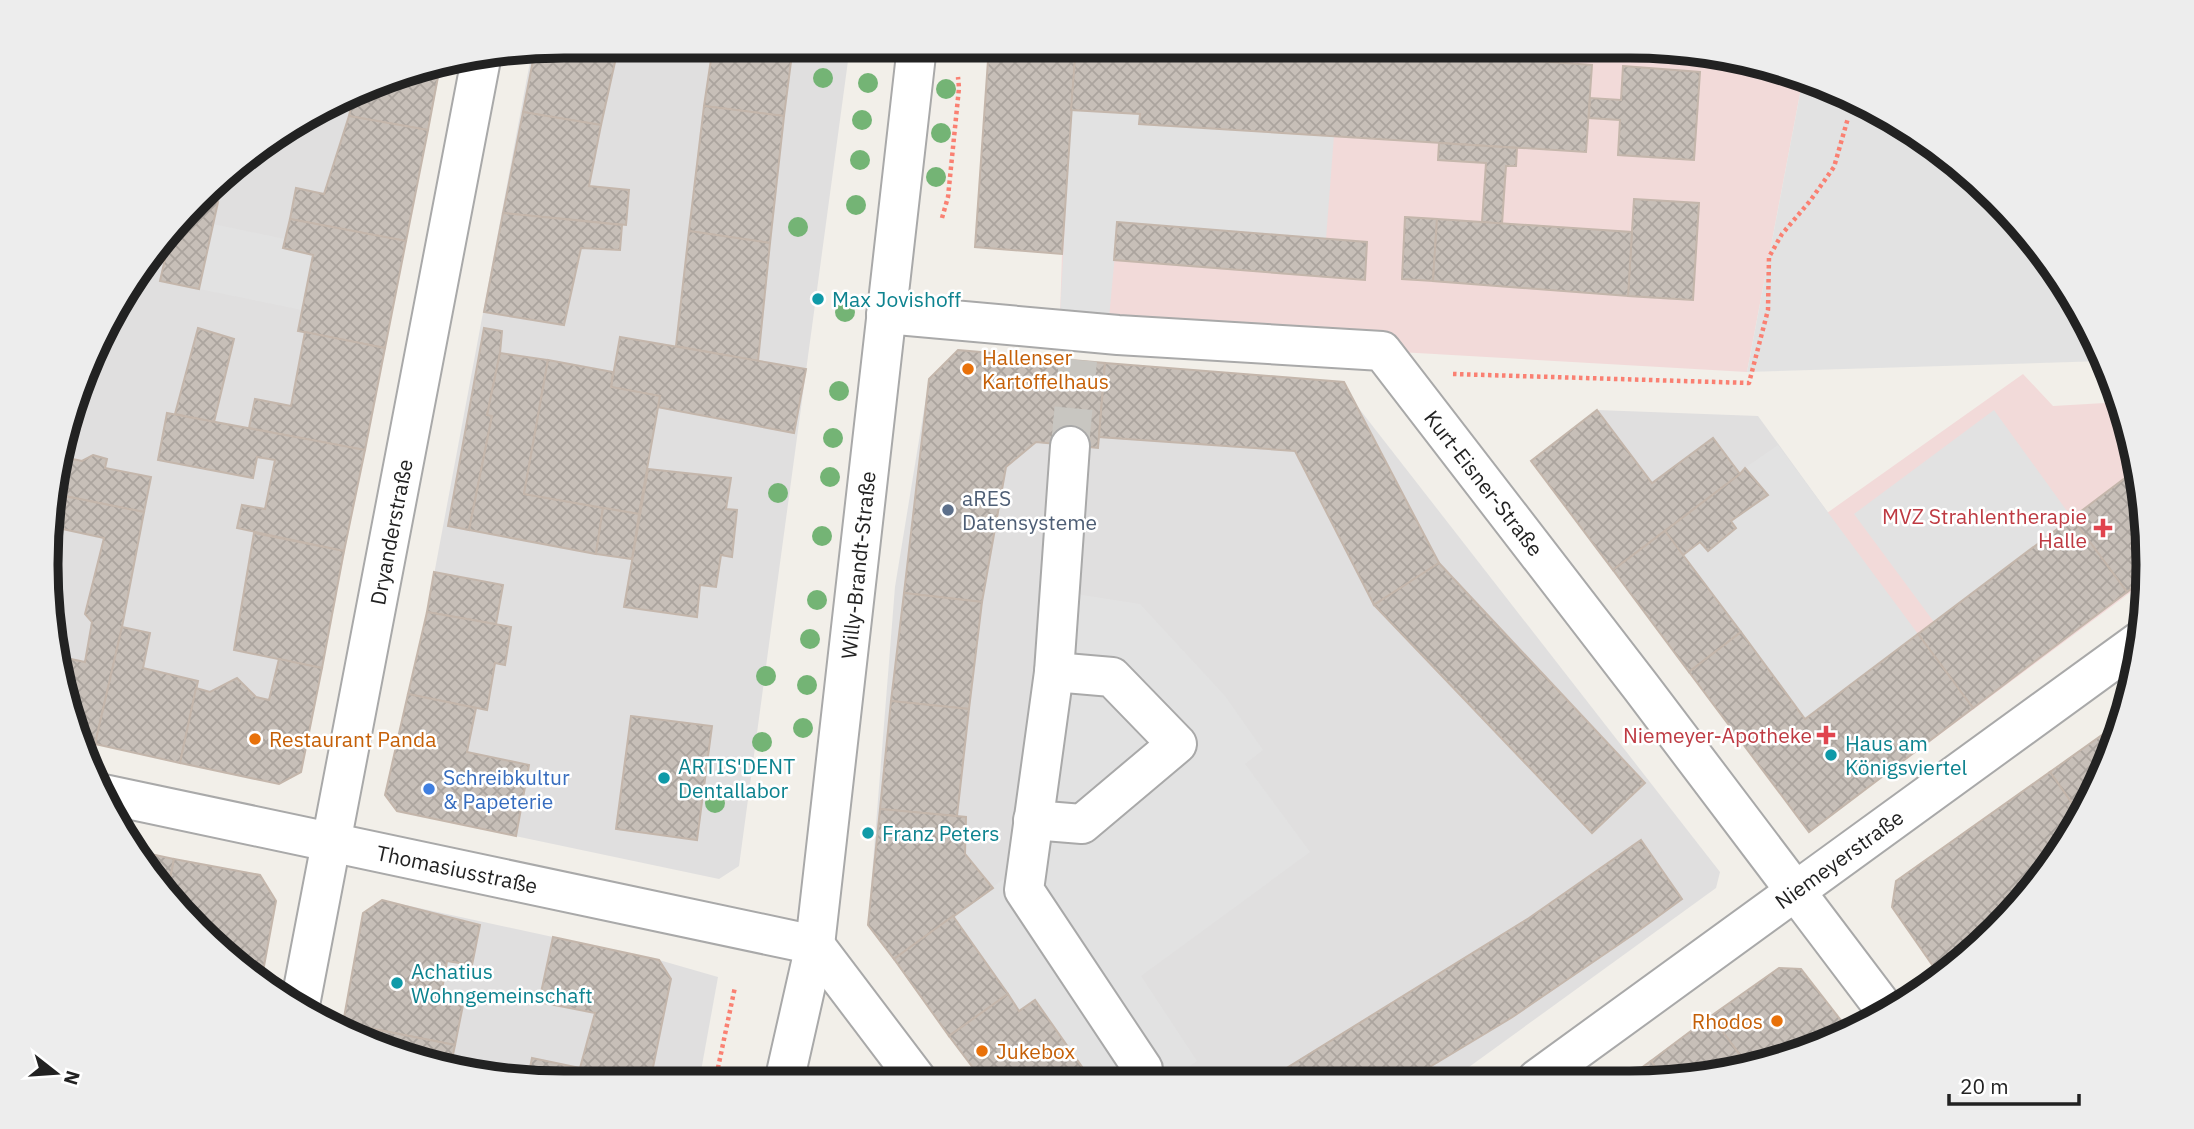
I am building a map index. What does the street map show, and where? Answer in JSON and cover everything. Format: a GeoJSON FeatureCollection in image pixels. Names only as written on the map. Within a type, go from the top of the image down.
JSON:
{"type":"FeatureCollection","features":[{"type":"Feature","properties":{"kind":"street","name":"Willy-Brandt-Straße"},"geometry":{"type":"LineString","coordinates":[[786,1071],[814,945],[916,58]]}},
{"type":"Feature","properties":{"kind":"street","name":"Dryanderstraße"},"geometry":{"type":"LineString","coordinates":[[300,997],[480,65]]}},
{"type":"Feature","properties":{"kind":"street","name":"Kurt-Eisner-Straße"},"geometry":{"type":"LineString","coordinates":[[886,314],[1093,342],[1382,351],[1881,1004]]}},
{"type":"Feature","properties":{"kind":"street"},"geometry":{"type":"LineString","coordinates":[[1070,446],[1054,672],[1024,890],[1142,1071]]}},
{"type":"Feature","properties":{"kind":"street","name":"Niemeyerstraße"},"geometry":{"type":"LineString","coordinates":[[1548,1071],[2129,649]]}},
{"type":"Feature","properties":{"kind":"street"},"geometry":{"type":"LineString","coordinates":[[1033,820],[1082,824],[1177,744],[1112,677],[1054,672]]}},
{"type":"Feature","properties":{"kind":"street","name":"Thomasiusstraße"},"geometry":{"type":"LineString","coordinates":[[114,796],[814,945]]}},
{"type":"Feature","properties":{"kind":"street"},"geometry":{"type":"LineString","coordinates":[[814,945],[910,1071]]}},
{"type":"Feature","properties":{"kind":"path"},"geometry":{"type":"LineString","coordinates":[[1399,372],[1749,383],[1768,310],[1769,257],[1782,234],[1834,167],[1848,118]]}},
{"type":"Feature","properties":{"kind":"path"},"geometry":{"type":"LineString","coordinates":[[717,1071],[735,987]]}},
{"type":"Feature","properties":{"kind":"shaded area"},"geometry":{"type":"Polygon","coordinates":[[[848,58],[739,866],[719,879],[397,811],[385,795],[427,612],[530,59],[848,58]]]}},
{"type":"Feature","properties":{"kind":"shaded area"},"geometry":{"type":"Polygon","coordinates":[[[988,58],[1663,59],[1728,67],[1801,88],[1747,372],[1382,351],[1060,315],[1062,254],[975,247],[988,58]]]}},
{"type":"Feature","properties":{"kind":"shaded area"},"geometry":{"type":"Polygon","coordinates":[[[440,73],[301,772],[279,784],[91,743],[67,663],[59,598],[59,531],[67,466],[85,402],[110,340],[162,256],[206,206],[256,162],[311,126],[371,96],[440,73]]]}},
{"type":"Feature","properties":{"kind":"shaded area"},"geometry":{"type":"Polygon","coordinates":[[[1801,88],[1854,110],[1911,143],[1938,162],[1988,206],[2032,256],[2051,283],[2094,361],[1747,372],[1801,88]]]}},
{"type":"Feature","properties":{"kind":"shaded area"},"geometry":{"type":"Polygon","coordinates":[[[1071,110],[1140,114],[1139,124],[1334,135],[1326,239],[1118,222],[1109,318],[1060,315],[1071,110]]]}},
{"type":"Feature","properties":{"kind":"shaded area"},"geometry":{"type":"Polygon","coordinates":[[[213,224],[285,239],[284,248],[313,255],[302,310],[199,289],[213,224]]]}},
{"type":"Feature","properties":{"kind":"shaded area"},"geometry":{"type":"Polygon","coordinates":[[[958,350],[1343,388],[1720,872],[1716,888],[1463,1071],[975,1071],[868,925],[895,587],[929,379],[958,350]]]}},
{"type":"Feature","properties":{"kind":"shaded area"},"geometry":{"type":"Polygon","coordinates":[[[2023,374],[2053,406],[2109,403],[2127,466],[2132,498],[2135,589],[1809,832],[1689,672],[1853,547],[1827,513],[2023,374]]]}},
{"type":"Feature","properties":{"kind":"shaded area"},"geometry":{"type":"Polygon","coordinates":[[[1597,410],[1758,416],[1853,547],[1689,672],[1531,461],[1597,410]]]}},
{"type":"Feature","properties":{"kind":"shaded area"},"geometry":{"type":"Polygon","coordinates":[[[1994,410],[2072,518],[1934,622],[1854,514],[1994,410]]]}},
{"type":"Feature","properties":{"kind":"shaded area"},"geometry":{"type":"Polygon","coordinates":[[[1778,445],[1918,634],[1805,719],[1683,555],[1700,542],[1708,550],[1736,529],[1731,521],[1767,495],[1745,468],[1778,445]]]}},
{"type":"Feature","properties":{"kind":"shaded area"},"geometry":{"type":"Polygon","coordinates":[[[1076,594],[1140,604],[1225,696],[1263,750],[1245,764],[1310,852],[1141,976],[1197,1061],[1183,1071],[1085,1071],[1035,1000],[1019,1011],[953,916],[1041,852],[1076,594]]]}},
{"type":"Feature","properties":{"kind":"shaded area"},"geometry":{"type":"Polygon","coordinates":[[[382,900],[659,960],[718,977],[701,1071],[564,1071],[498,1067],[433,1054],[343,1020],[363,913],[382,900]]]}},
{"type":"Feature","properties":{"kind":"building"},"geometry":{"type":"Polygon","coordinates":[[[616,58],[601,125],[523,112],[533,59],[616,58]]]}},
{"type":"Feature","properties":{"kind":"building"},"geometry":{"type":"Polygon","coordinates":[[[711,58],[791,58],[784,116],[704,106],[711,58]]]}},
{"type":"Feature","properties":{"kind":"building"},"geometry":{"type":"Polygon","coordinates":[[[988,58],[1075,58],[1062,254],[975,247],[988,58]]]}},
{"type":"Feature","properties":{"kind":"building"},"geometry":{"type":"Polygon","coordinates":[[[1075,58],[1496,58],[1592,65],[1586,152],[1139,124],[1140,114],[1071,110],[1075,58]]]}},
{"type":"Feature","properties":{"kind":"building"},"geometry":{"type":"Polygon","coordinates":[[[1623,66],[1700,72],[1694,160],[1618,155],[1620,120],[1589,118],[1590,98],[1621,100],[1623,66]]]}},
{"type":"Feature","properties":{"kind":"building"},"geometry":{"type":"Polygon","coordinates":[[[439,74],[428,130],[349,116],[351,105],[439,74]]]}},
{"type":"Feature","properties":{"kind":"building"},"geometry":{"type":"Polygon","coordinates":[[[704,106],[784,116],[770,243],[689,231],[704,106]]]}},
{"type":"Feature","properties":{"kind":"building"},"geometry":{"type":"Polygon","coordinates":[[[523,112],[601,125],[589,186],[629,190],[626,225],[503,213],[523,112]]]}},
{"type":"Feature","properties":{"kind":"building"},"geometry":{"type":"Polygon","coordinates":[[[349,116],[428,130],[406,241],[290,219],[296,188],[324,194],[349,116]]]}},
{"type":"Feature","properties":{"kind":"building"},"geometry":{"type":"Polygon","coordinates":[[[1439,143],[1517,148],[1516,166],[1506,166],[1502,224],[1482,222],[1486,163],[1438,160],[1439,143]]]}},
{"type":"Feature","properties":{"kind":"building"},"geometry":{"type":"Polygon","coordinates":[[[1634,199],[1699,203],[1693,300],[1628,296],[1634,199]]]}},
{"type":"Feature","properties":{"kind":"building"},"geometry":{"type":"Polygon","coordinates":[[[211,201],[218,202],[199,289],[160,281],[167,250],[206,206],[211,201]]]}},
{"type":"Feature","properties":{"kind":"building"},"geometry":{"type":"Polygon","coordinates":[[[503,213],[622,225],[620,250],[581,248],[564,325],[484,312],[503,213]]]}},
{"type":"Feature","properties":{"kind":"building"},"geometry":{"type":"Polygon","coordinates":[[[1405,217],[1437,219],[1433,281],[1402,279],[1405,217]]]}},
{"type":"Feature","properties":{"kind":"building"},"geometry":{"type":"Polygon","coordinates":[[[290,219],[406,241],[385,348],[298,331],[313,255],[283,248],[290,219]]]}},
{"type":"Feature","properties":{"kind":"building"},"geometry":{"type":"Polygon","coordinates":[[[1437,219],[1632,232],[1628,296],[1433,281],[1437,219]]]}},
{"type":"Feature","properties":{"kind":"building"},"geometry":{"type":"Polygon","coordinates":[[[1117,222],[1367,242],[1365,280],[1114,260],[1117,222]]]}},
{"type":"Feature","properties":{"kind":"building"},"geometry":{"type":"Polygon","coordinates":[[[689,231],[770,243],[758,361],[676,346],[689,231]]]}},
{"type":"Feature","properties":{"kind":"building"},"geometry":{"type":"Polygon","coordinates":[[[198,328],[234,339],[214,422],[175,414],[198,328]]]}},
{"type":"Feature","properties":{"kind":"building"},"geometry":{"type":"Polygon","coordinates":[[[484,328],[502,331],[487,415],[492,416],[469,530],[448,526],[484,328]]]}},
{"type":"Feature","properties":{"kind":"building"},"geometry":{"type":"Polygon","coordinates":[[[305,332],[385,348],[365,450],[249,428],[255,399],[291,406],[305,332]]]}},
{"type":"Feature","properties":{"kind":"building"},"geometry":{"type":"Polygon","coordinates":[[[620,337],[806,369],[794,433],[657,407],[660,396],[611,387],[620,337]]]}},
{"type":"Feature","properties":{"kind":"building"},"geometry":{"type":"Polygon","coordinates":[[[958,350],[1105,363],[1098,448],[1036,442],[1006,467],[982,602],[904,593],[929,379],[958,350]]]}},
{"type":"Feature","properties":{"kind":"building"},"geometry":{"type":"Polygon","coordinates":[[[500,353],[548,360],[524,494],[603,508],[596,554],[469,530],[492,416],[487,415],[500,353]]]}},
{"type":"Feature","properties":{"kind":"building"},"geometry":{"type":"Polygon","coordinates":[[[548,360],[613,372],[611,387],[660,396],[639,514],[524,494],[548,360]]]}},
{"type":"Feature","properties":{"kind":"building"},"geometry":{"type":"Polygon","coordinates":[[[1105,363],[1344,382],[1439,563],[1374,605],[1295,451],[1099,437],[1105,363]]]}},
{"type":"Feature","properties":{"kind":"building"},"geometry":{"type":"Polygon","coordinates":[[[1597,410],[1652,483],[1713,438],[1740,474],[1613,570],[1531,461],[1597,410]]]}},
{"type":"Feature","properties":{"kind":"building"},"geometry":{"type":"Polygon","coordinates":[[[167,413],[365,450],[344,551],[237,528],[242,505],[265,509],[275,460],[257,457],[253,478],[158,460],[167,413]]]}},
{"type":"Feature","properties":{"kind":"building"},"geometry":{"type":"Polygon","coordinates":[[[93,455],[107,459],[105,468],[151,477],[144,512],[62,495],[69,458],[82,461],[93,455]]]}},
{"type":"Feature","properties":{"kind":"building"},"geometry":{"type":"Polygon","coordinates":[[[1745,468],[1768,495],[1731,521],[1736,528],[1708,551],[1700,542],[1683,555],[1665,531],[1745,468]]]}},
{"type":"Feature","properties":{"kind":"building"},"geometry":{"type":"Polygon","coordinates":[[[648,469],[731,478],[726,509],[737,510],[732,557],[721,555],[716,587],[700,585],[697,617],[624,607],[648,469]]]}},
{"type":"Feature","properties":{"kind":"building"},"geometry":{"type":"Polygon","coordinates":[[[2128,475],[2135,531],[2135,586],[2127,592],[2072,518],[2128,475]]]}},
{"type":"Feature","properties":{"kind":"building"},"geometry":{"type":"Polygon","coordinates":[[[62,496],[144,512],[122,627],[95,744],[91,743],[85,727],[66,658],[85,662],[92,622],[85,614],[104,538],[59,528],[62,496]]]}},
{"type":"Feature","properties":{"kind":"building"},"geometry":{"type":"Polygon","coordinates":[[[603,508],[639,514],[632,559],[596,554],[603,508]]]}},
{"type":"Feature","properties":{"kind":"building"},"geometry":{"type":"Polygon","coordinates":[[[2072,518],[2127,592],[1973,708],[1918,634],[2072,518]]]}},
{"type":"Feature","properties":{"kind":"building"},"geometry":{"type":"Polygon","coordinates":[[[1665,531],[1741,632],[1689,672],[1613,570],[1665,531]]]}},
{"type":"Feature","properties":{"kind":"building"},"geometry":{"type":"Polygon","coordinates":[[[254,533],[344,551],[322,668],[234,650],[254,533]]]}},
{"type":"Feature","properties":{"kind":"building"},"geometry":{"type":"Polygon","coordinates":[[[1439,563],[1645,783],[1592,833],[1374,605],[1439,563]]]}},
{"type":"Feature","properties":{"kind":"building"},"geometry":{"type":"Polygon","coordinates":[[[434,572],[503,585],[496,624],[427,612],[434,572]]]}},
{"type":"Feature","properties":{"kind":"building"},"geometry":{"type":"Polygon","coordinates":[[[904,593],[982,602],[969,709],[891,701],[904,593]]]}},
{"type":"Feature","properties":{"kind":"building"},"geometry":{"type":"Polygon","coordinates":[[[427,612],[511,627],[505,665],[495,663],[487,710],[408,694],[427,612]]]}},
{"type":"Feature","properties":{"kind":"building"},"geometry":{"type":"Polygon","coordinates":[[[122,627],[150,633],[143,668],[198,681],[180,763],[95,744],[122,627]]]}},
{"type":"Feature","properties":{"kind":"building","name":"Haus am Königsviertel"},"geometry":{"type":"Polygon","coordinates":[[[1741,632],[1805,719],[1918,634],[1973,708],[1809,832],[1689,672],[1741,632]]]}},
{"type":"Feature","properties":{"kind":"building"},"geometry":{"type":"Polygon","coordinates":[[[279,659],[322,668],[301,772],[279,784],[180,763],[196,688],[210,692],[237,678],[256,697],[269,700],[279,659]]]}},
{"type":"Feature","properties":{"kind":"building"},"geometry":{"type":"Polygon","coordinates":[[[408,694],[476,708],[467,752],[529,765],[516,836],[397,811],[385,795],[408,694]]]}},
{"type":"Feature","properties":{"kind":"building"},"geometry":{"type":"Polygon","coordinates":[[[891,701],[969,709],[957,816],[880,809],[891,701]]]}},
{"type":"Feature","properties":{"kind":"building","name":"ARTIS'DENT Dentallabor"},"geometry":{"type":"Polygon","coordinates":[[[631,716],[712,726],[697,840],[616,829],[631,716]]]}},
{"type":"Feature","properties":{"kind":"building"},"geometry":{"type":"Polygon","coordinates":[[[2108,731],[2098,758],[2074,807],[2050,772],[2108,731]]]}},
{"type":"Feature","properties":{"kind":"building"},"geometry":{"type":"Polygon","coordinates":[[[2050,772],[2074,807],[2051,846],[2010,899],[1988,923],[1935,969],[1892,907],[1896,881],[2050,772]]]}},
{"type":"Feature","properties":{"kind":"building"},"geometry":{"type":"Polygon","coordinates":[[[880,809],[966,817],[965,854],[993,888],[894,959],[868,925],[880,809]]]}},
{"type":"Feature","properties":{"kind":"building"},"geometry":{"type":"Polygon","coordinates":[[[1641,840],[1682,899],[1511,1018],[1423,1071],[1282,1071],[1529,918],[1641,840]]]}},
{"type":"Feature","properties":{"kind":"building"},"geometry":{"type":"Polygon","coordinates":[[[148,854],[174,859],[170,882],[148,854]]]}},
{"type":"Feature","properties":{"kind":"building"},"geometry":{"type":"Polygon","coordinates":[[[174,859],[260,875],[276,901],[263,972],[206,923],[170,882],[174,859]]]}},
{"type":"Feature","properties":{"kind":"building","name":"Achatius Wohngemeinschaft"},"geometry":{"type":"Polygon","coordinates":[[[382,900],[480,925],[472,965],[447,961],[440,1001],[463,1005],[455,1045],[353,1025],[343,1021],[363,913],[382,900]]]}},
{"type":"Feature","properties":{"kind":"building"},"geometry":{"type":"Polygon","coordinates":[[[953,916],[1008,994],[949,1036],[894,959],[953,916]]]}},
{"type":"Feature","properties":{"kind":"building"},"geometry":{"type":"Polygon","coordinates":[[[553,937],[659,960],[671,979],[652,1071],[595,1071],[580,1068],[595,1013],[539,1002],[553,937]]]}},
{"type":"Feature","properties":{"kind":"building"},"geometry":{"type":"Polygon","coordinates":[[[1779,968],[1801,969],[1844,1024],[1792,1044],[1742,1058],[1711,1016],[1779,968]]]}},
{"type":"Feature","properties":{"kind":"building"},"geometry":{"type":"Polygon","coordinates":[[[1008,994],[1019,1011],[1035,1000],[1085,1071],[975,1071],[949,1036],[1008,994]]]}},
{"type":"Feature","properties":{"kind":"building"},"geometry":{"type":"Polygon","coordinates":[[[1711,1016],[1742,1058],[1658,1070],[1651,1061],[1711,1016]]]}},
{"type":"Feature","properties":{"kind":"building"},"geometry":{"type":"Polygon","coordinates":[[[353,1025],[455,1045],[452,1059],[402,1044],[353,1025]]]}},
{"type":"Feature","properties":{"kind":"building"},"geometry":{"type":"Polygon","coordinates":[[[532,1058],[595,1071],[564,1071],[530,1070],[532,1058]]]}},
{"type":"Feature","properties":{"kind":"building"},"geometry":{"type":"Polygon","coordinates":[[[1651,1061],[1658,1070],[1637,1071],[1651,1061]]]}},
{"type":"Feature","properties":{"kind":"tunnel"},"geometry":{"type":"LineString","coordinates":[[1070,446],[1078,360]]}},
{"type":"Feature","properties":{"kind":"place","name":"Max Jovishoff"},"geometry":{"type":"Point","coordinates":[818,299]}},
{"type":"Feature","properties":{"kind":"place","name":"Hallenser Kartoffelhaus"},"geometry":{"type":"Point","coordinates":[968,369]}},
{"type":"Feature","properties":{"kind":"place","name":"aRES Datensysteme"},"geometry":{"type":"Point","coordinates":[948,510]}},
{"type":"Feature","properties":{"kind":"place","name":"MVZ Strahlentherapie Halle"},"geometry":{"type":"Point","coordinates":[2103,528]}},
{"type":"Feature","properties":{"kind":"place","name":"Niemeyer-Apotheke"},"geometry":{"type":"Point","coordinates":[1826,735]}},
{"type":"Feature","properties":{"kind":"place","name":"Restaurant Panda"},"geometry":{"type":"Point","coordinates":[255,739]}},
{"type":"Feature","properties":{"kind":"place","name":"Haus am Königsviertel"},"geometry":{"type":"Point","coordinates":[1831,755]}},
{"type":"Feature","properties":{"kind":"place","name":"ARTIS'DENT Dentallabor"},"geometry":{"type":"Point","coordinates":[664,778]}},
{"type":"Feature","properties":{"kind":"place","name":"Schreibkultur & Papeterie"},"geometry":{"type":"Point","coordinates":[429,789]}},
{"type":"Feature","properties":{"kind":"place","name":"Franz Peters"},"geometry":{"type":"Point","coordinates":[868,833]}},
{"type":"Feature","properties":{"kind":"place","name":"Achatius Wohngemeinschaft"},"geometry":{"type":"Point","coordinates":[397,983]}},
{"type":"Feature","properties":{"kind":"place","name":"Rhodos"},"geometry":{"type":"Point","coordinates":[1777,1021]}},
{"type":"Feature","properties":{"kind":"place","name":"Jukebox"},"geometry":{"type":"Point","coordinates":[982,1051]}}]}
